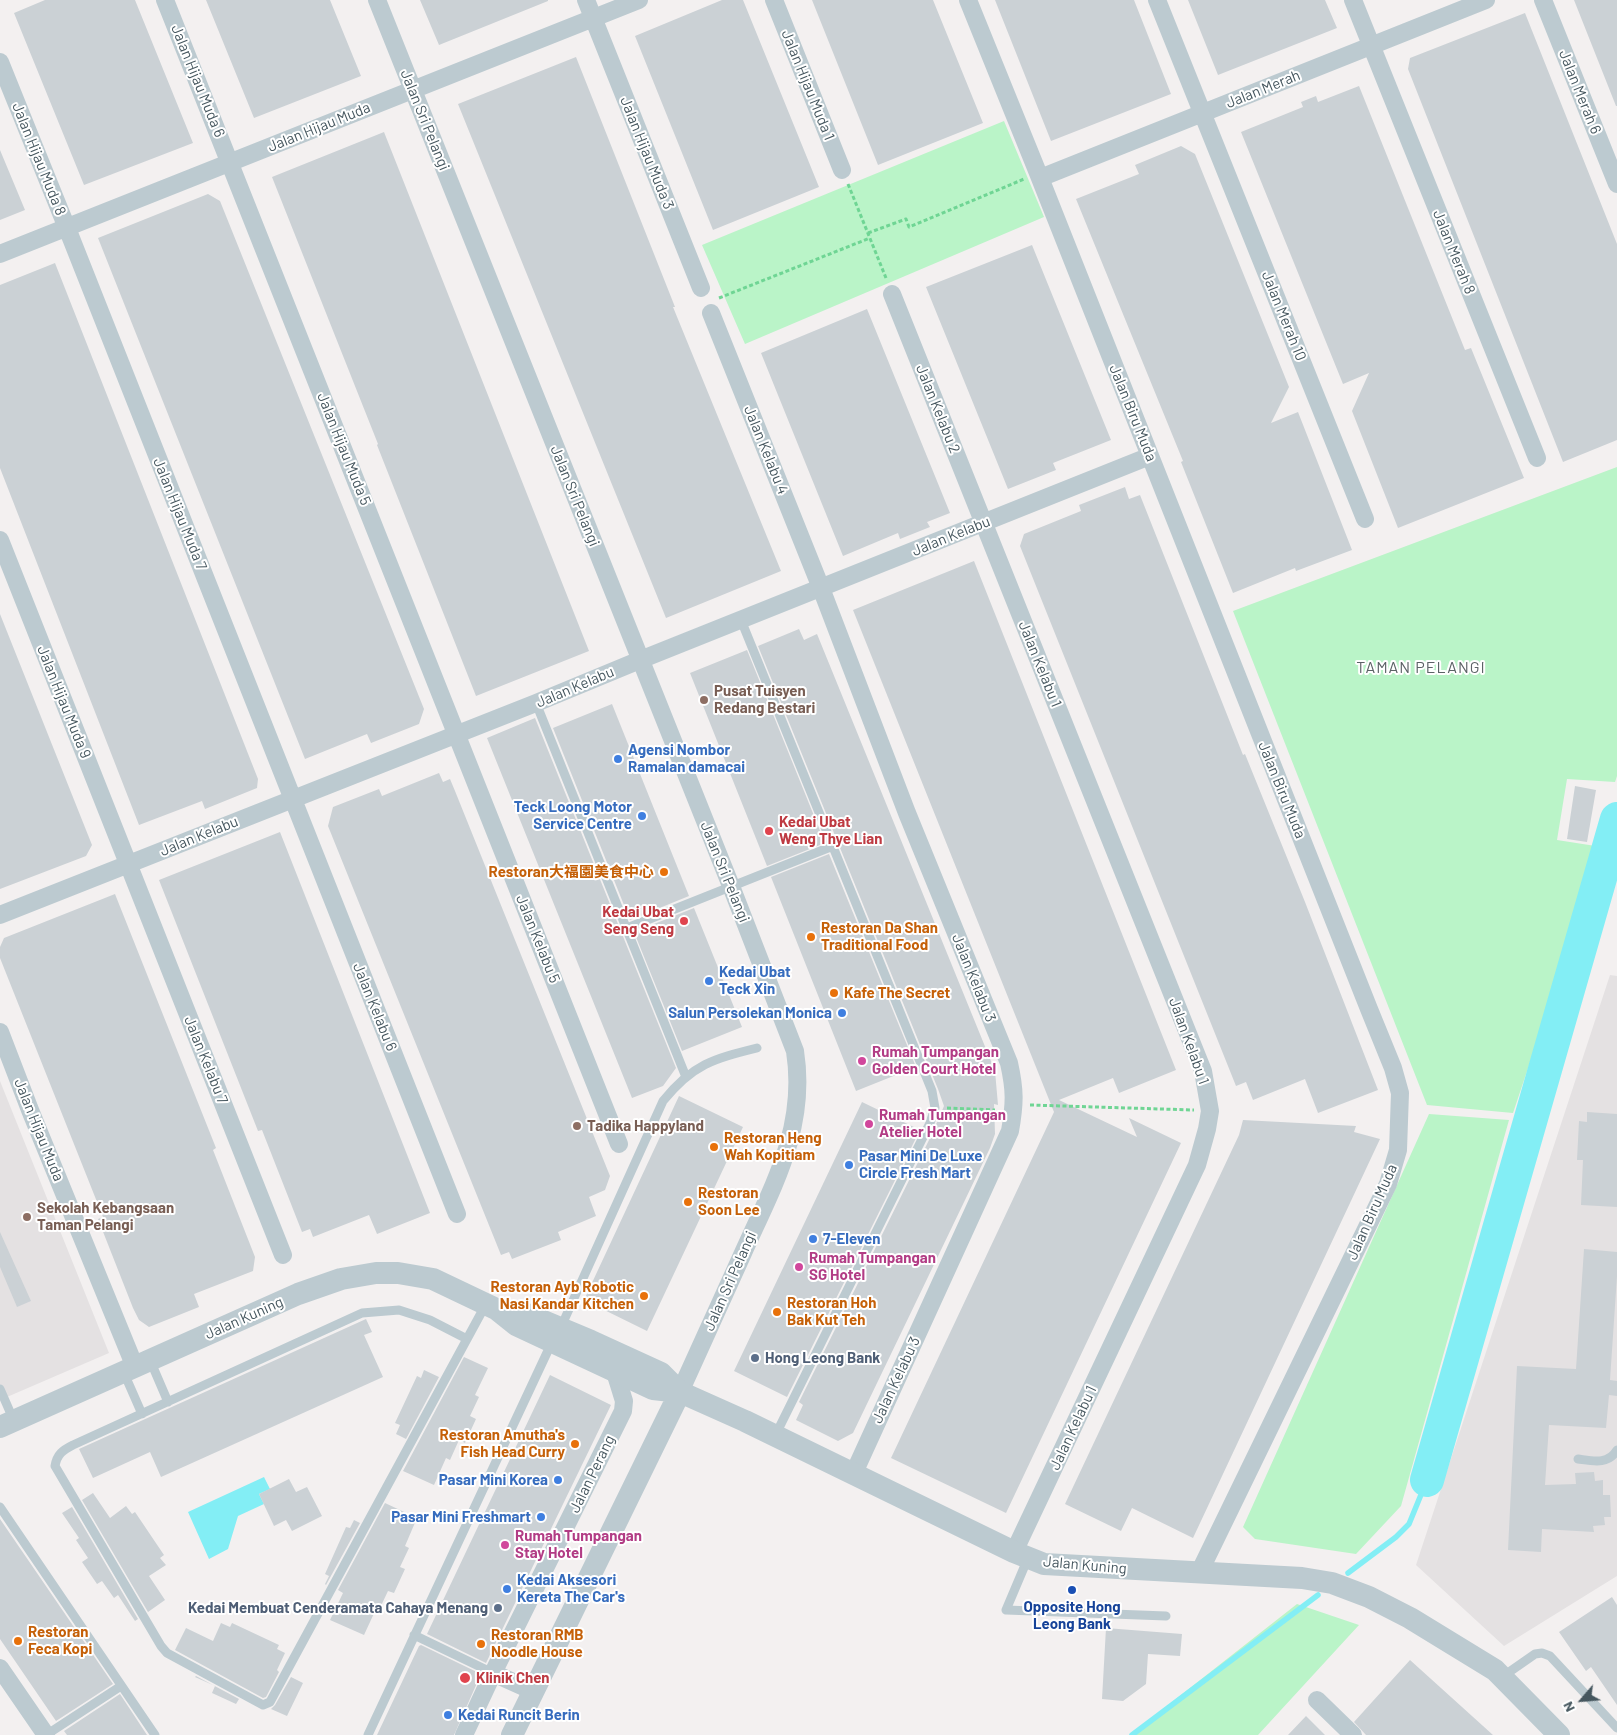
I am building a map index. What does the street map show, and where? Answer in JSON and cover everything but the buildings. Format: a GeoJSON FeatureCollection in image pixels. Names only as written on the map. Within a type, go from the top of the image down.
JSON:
{"type":"FeatureCollection","features":[{"type":"Feature","properties":{"kind":"street","name":"Jalan Hijau Muda 6"},"geometry":{"type":"LineString","coordinates":[[165,0],[230,162]]}},
{"type":"Feature","properties":{"kind":"street","name":"Jalan Sri Pelangi"},"geometry":{"type":"LineString","coordinates":[[377,0],[731,886],[795,1051],[798,1072],[798,1101],[787,1153],[771,1193],[680,1392],[512,1735]]}},
{"type":"Feature","properties":{"kind":"street","name":"Jalan Hijau Muda 3"},"geometry":{"type":"LineString","coordinates":[[586,0],[701,288]]}},
{"type":"Feature","properties":{"kind":"street","name":"Jalan Hijau Muda"},"geometry":{"type":"LineString","coordinates":[[0,254],[639,0]]}},
{"type":"Feature","properties":{"kind":"street","name":"Jalan Hijau Muda 1"},"geometry":{"type":"LineString","coordinates":[[774,0],[842,170]]}},
{"type":"Feature","properties":{"kind":"street","name":"Jalan Biru Muda"},"geometry":{"type":"LineString","coordinates":[[968,0],[1393,1068],[1400,1093],[1398,1150],[1388,1184],[1199,1573]]}},
{"type":"Feature","properties":{"kind":"street","name":"Jalan Merah 10"},"geometry":{"type":"LineString","coordinates":[[1157,0],[1365,519]]}},
{"type":"Feature","properties":{"kind":"street","name":"Jalan Merah 8"},"geometry":{"type":"LineString","coordinates":[[1353,0],[1537,458]]}},
{"type":"Feature","properties":{"kind":"street","name":"Jalan Merah"},"geometry":{"type":"LineString","coordinates":[[1039,175],[1202,113],[1486,0]]}},
{"type":"Feature","properties":{"kind":"street","name":"Jalan Merah 6"},"geometry":{"type":"LineString","coordinates":[[1543,0],[1617,184]]}},
{"type":"Feature","properties":{"kind":"street","name":"Jalan Hijau Muda 8"},"geometry":{"type":"LineString","coordinates":[[0,62],[67,228]]}},
{"type":"Feature","properties":{"kind":"street","name":"Jalan Hijau Muda 5"},"geometry":{"type":"LineString","coordinates":[[230,162],[457,735]]}},
{"type":"Feature","properties":{"kind":"street","name":"Jalan Hijau Muda 7"},"geometry":{"type":"LineString","coordinates":[[67,228],[293,799]]}},
{"type":"Feature","properties":{"kind":"street","name":"Jalan Kelabu 2"},"geometry":{"type":"LineString","coordinates":[[892,294],[984,522]]}},
{"type":"Feature","properties":{"kind":"street","name":"Jalan Kelabu 4"},"geometry":{"type":"LineString","coordinates":[[714,306],[821,588]]}},
{"type":"Feature","properties":{"kind":"street","name":"Jalan Kelabu"},"geometry":{"type":"LineString","coordinates":[[0,915],[457,735],[1150,456]]}},
{"type":"Feature","properties":{"kind":"street","name":"Jalan Kelabu 1"},"geometry":{"type":"LineString","coordinates":[[984,522],[1203,1071],[1210,1111],[1197,1165],[1021,1555]]}},
{"type":"Feature","properties":{"kind":"street","name":"Jalan Hijau Muda 9"},"geometry":{"type":"LineString","coordinates":[[0,540],[128,864]]}},
{"type":"Feature","properties":{"kind":"street","name":"Jalan Kelabu 3"},"geometry":{"type":"LineString","coordinates":[[821,588],[907,813],[1009,1062],[1013,1083],[1014,1107],[1010,1131],[853,1475]]}},
{"type":"Feature","properties":{"kind":"street","name":"Jalan Kelabu 5"},"geometry":{"type":"LineString","coordinates":[[457,735],[619,1144]]}},
{"type":"Feature","properties":{"kind":"street","name":"Jalan Kelabu 6"},"geometry":{"type":"LineString","coordinates":[[293,799],[457,1214]]}},
{"type":"Feature","properties":{"kind":"street","name":"Jalan Kelabu 7"},"geometry":{"type":"LineString","coordinates":[[128,864],[283,1255]]}},
{"type":"Feature","properties":{"kind":"street","name":"Jalan Hijau Muda"},"geometry":{"type":"LineString","coordinates":[[0,1032],[30,1110],[136,1366]]}},
{"type":"Feature","properties":{"kind":"street","name":"Jalan Kuning"},"geometry":{"type":"LineString","coordinates":[[7,1424],[298,1294],[341,1279],[376,1273],[398,1273],[434,1278],[491,1306],[519,1311],[615,1372],[653,1389],[680,1392],[746,1421],[853,1475],[1021,1555],[1044,1564],[1302,1578],[1332,1583],[1369,1597],[1410,1618],[1495,1670],[1559,1735]]}},
{"type":"Feature","properties":{"kind":"street","name":"Jalan Kuning"},"geometry":{"type":"LineString","coordinates":[[556,1335],[661,1373],[680,1392]]}},
{"type":"Feature","properties":{"kind":"street","name":"Jalan Perang"},"geometry":{"type":"LineString","coordinates":[[464,1735],[623,1411],[624,1401],[615,1372]]}},
{"type":"Feature","properties":{"kind":"street"},"geometry":{"type":"LineString","coordinates":[[0,1668],[46,1735]]}},
{"type":"Feature","properties":{"kind":"street"},"geometry":{"type":"LineString","coordinates":[[493,1673],[533,1691]]}},
{"type":"Feature","properties":{"kind":"street"},"geometry":{"type":"LineString","coordinates":[[1317,1700],[1353,1735]]}},
{"type":"Feature","properties":{"kind":"lane"},"geometry":{"type":"LineString","coordinates":[[741,620],[932,1091],[935,1108],[926,1132],[775,1436]]}},
{"type":"Feature","properties":{"kind":"lane"},"geometry":{"type":"LineString","coordinates":[[536,703],[686,1077]]}},
{"type":"Feature","properties":{"kind":"lane"},"geometry":{"type":"LineString","coordinates":[[627,928],[833,846]]}},
{"type":"Feature","properties":{"kind":"lane"},"geometry":{"type":"LineString","coordinates":[[368,1735],[556,1335],[663,1101],[686,1077],[699,1067],[717,1058],[757,1048]]}},
{"type":"Feature","properties":{"kind":"lane"},"geometry":{"type":"LineString","coordinates":[[466,1339],[430,1320],[400,1310],[362,1313],[61,1451],[56,1459],[55,1466],[161,1646],[168,1653],[263,1705],[270,1702],[466,1339],[491,1306]]}},
{"type":"Feature","properties":{"kind":"lane"},"geometry":{"type":"LineString","coordinates":[[136,1366],[168,1402]]}},
{"type":"Feature","properties":{"kind":"lane"},"geometry":{"type":"LineString","coordinates":[[136,1366],[142,1414]]}},
{"type":"Feature","properties":{"kind":"lane"},"geometry":{"type":"LineString","coordinates":[[0,1389],[7,1424]]}},
{"type":"Feature","properties":{"kind":"lane"},"geometry":{"type":"LineString","coordinates":[[1578,1459],[1599,1462],[1613,1457],[1617,1450]]}},
{"type":"Feature","properties":{"kind":"lane"},"geometry":{"type":"LineString","coordinates":[[0,1506],[155,1735]]}},
{"type":"Feature","properties":{"kind":"lane"},"geometry":{"type":"LineString","coordinates":[[1021,1555],[1006,1610],[1166,1616]]}},
{"type":"Feature","properties":{"kind":"lane"},"geometry":{"type":"LineString","coordinates":[[414,1635],[493,1673]]}},
{"type":"Feature","properties":{"kind":"lane"},"geometry":{"type":"LineString","coordinates":[[1502,1677],[1535,1654],[1542,1653],[1550,1656],[1617,1728]]}},
{"type":"Feature","properties":{"kind":"lane"},"geometry":{"type":"LineString","coordinates":[[46,1735],[121,1686]]}},
{"type":"Feature","properties":{"kind":"path"},"geometry":{"type":"LineString","coordinates":[[842,170],[892,294]]}},
{"type":"Feature","properties":{"kind":"path"},"geometry":{"type":"LineString","coordinates":[[868,233],[906,219],[909,227],[1039,175]]}},
{"type":"Feature","properties":{"kind":"path"},"geometry":{"type":"LineString","coordinates":[[714,306],[870,238]]}},
{"type":"Feature","properties":{"kind":"path"},"geometry":{"type":"LineString","coordinates":[[935,1108],[1014,1107],[1210,1111]]}},
{"type":"Feature","properties":{"kind":"shaded area"},"geometry":{"type":"Polygon","coordinates":[[[1610,975],[1617,976],[1617,1576],[1504,1646],[1416,1565],[1610,975]]]}},
{"type":"Feature","properties":{"kind":"shaded area","name":"Sekolah Kebangsaan Taman Pelangi"},"geometry":{"type":"Polygon","coordinates":[[[0,1081],[109,1353],[0,1400],[0,1081]]]}},
{"type":"Feature","properties":{"kind":"green space"},"geometry":{"type":"Polygon","coordinates":[[[1004,121],[1044,217],[745,344],[702,245],[1004,121]]]}},
{"type":"Feature","properties":{"kind":"green space"},"geometry":{"type":"Polygon","coordinates":[[[1617,467],[1617,776],[1615,782],[1567,779],[1557,840],[1602,847],[1513,1113],[1427,1105],[1233,611],[1617,467]]]}},
{"type":"Feature","properties":{"kind":"green space"},"geometry":{"type":"Polygon","coordinates":[[[1429,1114],[1509,1120],[1401,1506],[1356,1554],[1255,1539],[1243,1527],[1429,1114]]]}},
{"type":"Feature","properties":{"kind":"green space"},"geometry":{"type":"Polygon","coordinates":[[[1297,1604],[1359,1625],[1258,1735],[1130,1735],[1297,1604]]]}},
{"type":"Feature","properties":{"kind":"water"},"geometry":{"type":"Polygon","coordinates":[[[264,1477],[270,1489],[259,1494],[264,1504],[238,1516],[228,1549],[209,1559],[188,1512],[264,1477]]]}},
{"type":"Feature","properties":{"kind":"waterway"},"geometry":{"type":"LineString","coordinates":[[1427,1480],[1617,819]]}},
{"type":"Feature","properties":{"kind":"waterway"},"geometry":{"type":"LineString","coordinates":[[1348,1573],[1396,1537],[1409,1524],[1427,1480]]}},
{"type":"Feature","properties":{"kind":"waterway"},"geometry":{"type":"LineString","coordinates":[[1132,1735],[1318,1595]]}},
{"type":"Feature","properties":{"kind":"place","name":"Pusat Tuisyen Redang Bestari"},"geometry":{"type":"Point","coordinates":[704,700]}},
{"type":"Feature","properties":{"kind":"place","name":"Agensi Nombor Ramalan damacai"},"geometry":{"type":"Point","coordinates":[618,759]}},
{"type":"Feature","properties":{"kind":"place","name":"Teck Loong Motor Service Centre"},"geometry":{"type":"Point","coordinates":[642,816]}},
{"type":"Feature","properties":{"kind":"place","name":"Kedai Ubat Weng Thye Lian"},"geometry":{"type":"Point","coordinates":[769,831]}},
{"type":"Feature","properties":{"kind":"place","name":"Restoran大福園美食中心"},"geometry":{"type":"Point","coordinates":[664,872]}},
{"type":"Feature","properties":{"kind":"place","name":"Kedai Ubat Seng Seng"},"geometry":{"type":"Point","coordinates":[684,921]}},
{"type":"Feature","properties":{"kind":"place","name":"Restoran Da Shan Traditional Food"},"geometry":{"type":"Point","coordinates":[811,937]}},
{"type":"Feature","properties":{"kind":"place","name":"Kedai Ubat Teck Xin"},"geometry":{"type":"Point","coordinates":[709,981]}},
{"type":"Feature","properties":{"kind":"place","name":"Kafe The Secret"},"geometry":{"type":"Point","coordinates":[834,993]}},
{"type":"Feature","properties":{"kind":"place","name":"Salun Persolekan Monica"},"geometry":{"type":"Point","coordinates":[842,1013]}},
{"type":"Feature","properties":{"kind":"place","name":"Rumah Tumpangan Golden Court Hotel"},"geometry":{"type":"Point","coordinates":[862,1061]}},
{"type":"Feature","properties":{"kind":"place","name":"Rumah Tumpangan Atelier Hotel"},"geometry":{"type":"Point","coordinates":[869,1124]}},
{"type":"Feature","properties":{"kind":"place","name":"Tadika Happyland"},"geometry":{"type":"Point","coordinates":[577,1126]}},
{"type":"Feature","properties":{"kind":"place","name":"Restoran Heng Wah Kopitiam"},"geometry":{"type":"Point","coordinates":[714,1147]}},
{"type":"Feature","properties":{"kind":"place","name":"Pasar Mini De Luxe Circle Fresh Mart"},"geometry":{"type":"Point","coordinates":[849,1165]}},
{"type":"Feature","properties":{"kind":"place","name":"Restoran Soon Lee"},"geometry":{"type":"Point","coordinates":[688,1202]}},
{"type":"Feature","properties":{"kind":"place","name":"Sekolah Kebangsaan Taman Pelangi"},"geometry":{"type":"Point","coordinates":[27,1217]}},
{"type":"Feature","properties":{"kind":"place","name":"7-Eleven"},"geometry":{"type":"Point","coordinates":[813,1239]}},
{"type":"Feature","properties":{"kind":"place","name":"Rumah Tumpangan SG Hotel"},"geometry":{"type":"Point","coordinates":[799,1267]}},
{"type":"Feature","properties":{"kind":"place","name":"Restoran Ayb Robotic Nasi Kandar Kitchen"},"geometry":{"type":"Point","coordinates":[644,1296]}},
{"type":"Feature","properties":{"kind":"place","name":"Restoran Hoh Bak Kut Teh"},"geometry":{"type":"Point","coordinates":[777,1312]}},
{"type":"Feature","properties":{"kind":"place","name":"Hong Leong Bank"},"geometry":{"type":"Point","coordinates":[755,1358]}},
{"type":"Feature","properties":{"kind":"place","name":"Restoran Amutha's Fish Head Curry"},"geometry":{"type":"Point","coordinates":[575,1444]}},
{"type":"Feature","properties":{"kind":"place","name":"Pasar Mini Korea"},"geometry":{"type":"Point","coordinates":[558,1480]}},
{"type":"Feature","properties":{"kind":"place","name":"Pasar Mini Freshmart"},"geometry":{"type":"Point","coordinates":[541,1517]}},
{"type":"Feature","properties":{"kind":"place","name":"Rumah Tumpangan Stay Hotel"},"geometry":{"type":"Point","coordinates":[505,1545]}},
{"type":"Feature","properties":{"kind":"place","name":"Kedai Aksesori Kereta The Car's"},"geometry":{"type":"Point","coordinates":[507,1589]}},
{"type":"Feature","properties":{"kind":"place","name":"Opposite Hong Leong Bank"},"geometry":{"type":"Point","coordinates":[1072,1590]}},
{"type":"Feature","properties":{"kind":"place","name":"Kedai Membuat Cenderamata Cahaya Menang"},"geometry":{"type":"Point","coordinates":[498,1608]}},
{"type":"Feature","properties":{"kind":"place","name":"Restoran Feca Kopi"},"geometry":{"type":"Point","coordinates":[18,1641]}},
{"type":"Feature","properties":{"kind":"place","name":"Restoran RMB Noodle House"},"geometry":{"type":"Point","coordinates":[481,1644]}},
{"type":"Feature","properties":{"kind":"place","name":"Klinik Chen"},"geometry":{"type":"Point","coordinates":[465,1678]}},
{"type":"Feature","properties":{"kind":"place","name":"Kedai Runcit Berin"},"geometry":{"type":"Point","coordinates":[448,1715]}},
{"type":"Feature","properties":{"kind":"district","name":"TAMAN PELANGI"},"geometry":{"type":"Point","coordinates":[1421,668]}}]}
